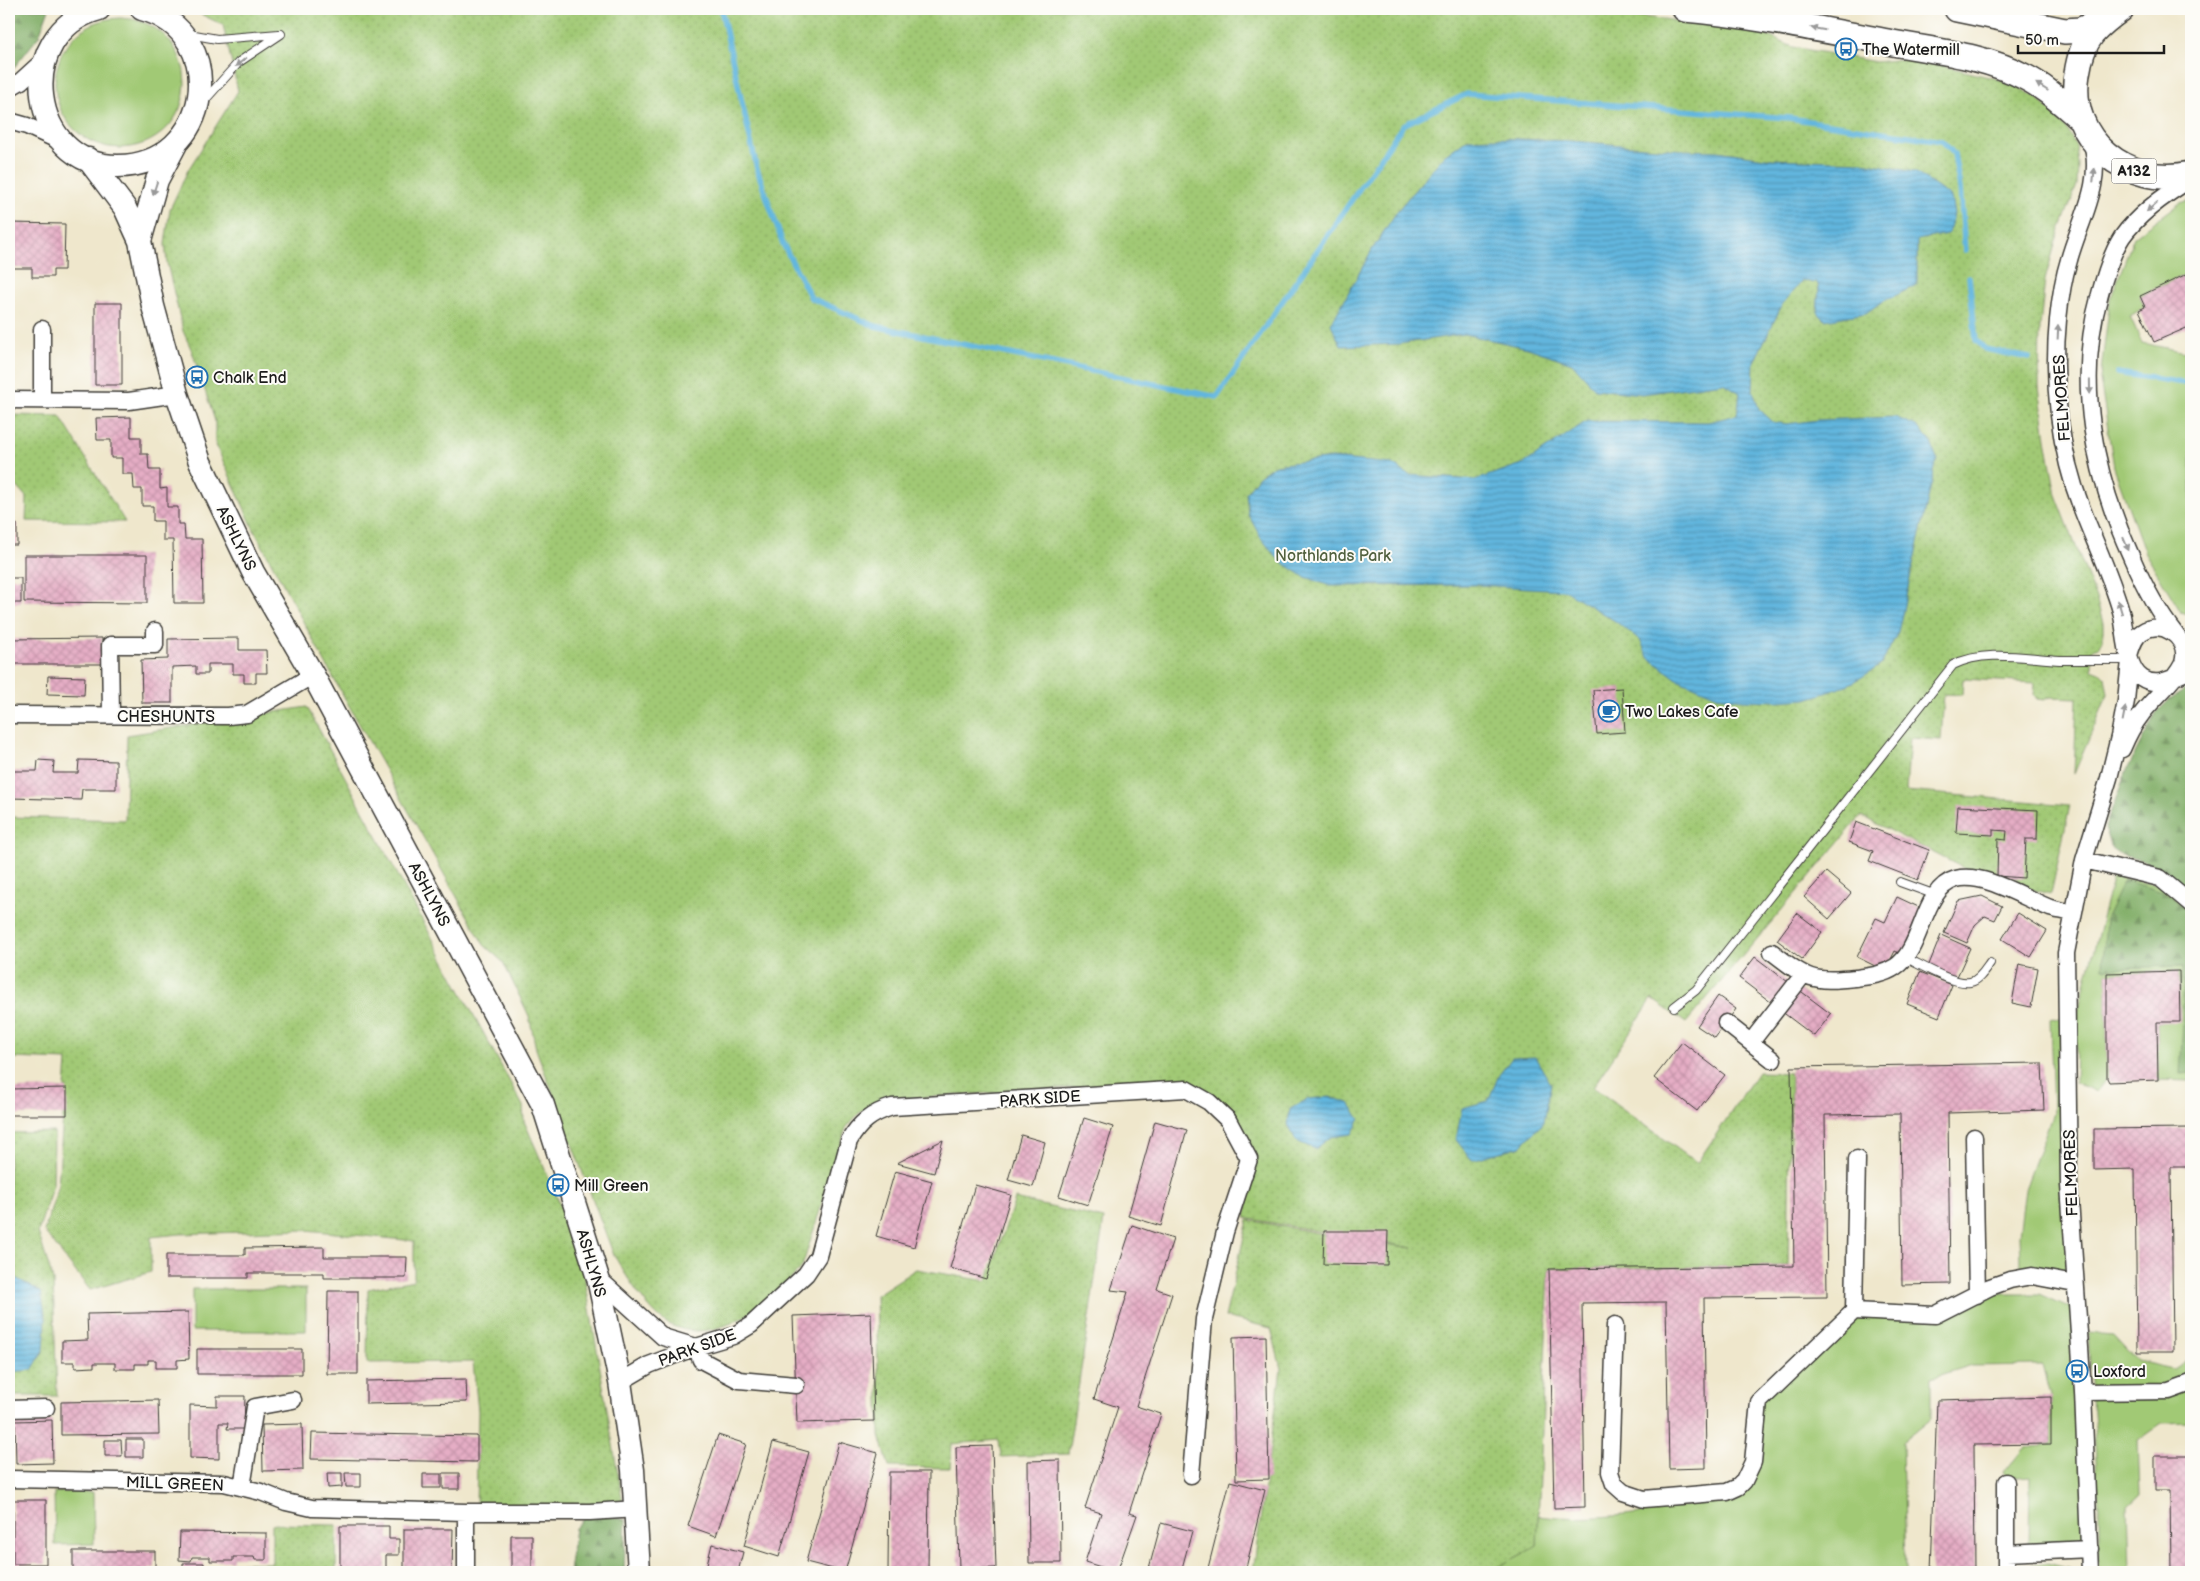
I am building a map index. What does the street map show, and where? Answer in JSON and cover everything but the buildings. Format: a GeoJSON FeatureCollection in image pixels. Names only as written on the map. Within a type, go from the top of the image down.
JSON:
{"type":"FeatureCollection","features":[{"type":"Feature","properties":{"kind":"main road","name":"A132"},"geometry":{"type":"LineString","coordinates":[[1685,9],[1810,28],[1948,53],[2001,66],[2048,90],[2085,127],[2112,160],[2132,170],[2152,176],[2191,174]]}},
{"type":"Feature","properties":{"kind":"main road"},"geometry":{"type":"LineString","coordinates":[[1957,9],[2065,31],[2087,28],[2115,14]]}},
{"type":"Feature","properties":{"kind":"main road"},"geometry":{"type":"LineString","coordinates":[[2085,127],[2076,100],[2075,84],[2082,53],[2091,35],[2115,14]]}},
{"type":"Feature","properties":{"kind":"street"},"geometry":{"type":"LineString","coordinates":[[9,88],[21,81],[44,60],[62,31],[70,9]]}},
{"type":"Feature","properties":{"kind":"street"},"geometry":{"type":"LineString","coordinates":[[62,31],[76,19],[99,9]]}},
{"type":"Feature","properties":{"kind":"street"},"geometry":{"type":"LineString","coordinates":[[9,121],[27,126],[64,143],[88,159],[104,165],[134,165],[158,157],[176,144],[190,126],[197,109],[201,90],[200,75],[195,56],[186,40],[170,23],[146,9]]}},
{"type":"Feature","properties":{"kind":"street"},"geometry":{"type":"LineString","coordinates":[[44,60],[41,75],[42,103],[52,128],[64,143]]}},
{"type":"Feature","properties":{"kind":"street","name":"FELMORES"},"geometry":{"type":"LineString","coordinates":[[2085,127],[2095,155],[2095,177],[2088,205],[2068,260],[2061,296],[2057,346],[2057,398],[2063,443],[2073,482],[2111,580],[2126,632],[2129,657],[2126,701],[2109,778],[2084,860],[2072,913],[2066,953],[2069,1186],[2083,1392],[2090,1572]]}},
{"type":"Feature","properties":{"kind":"street","name":"ASHLYNS"},"geometry":{"type":"LineString","coordinates":[[140,241],[158,180],[176,144]]}},
{"type":"Feature","properties":{"kind":"street","name":"ASHLYNS"},"geometry":{"type":"LineString","coordinates":[[88,159],[124,208],[140,241],[153,306],[177,394],[200,462],[253,572],[313,675],[543,1105],[598,1278],[620,1382],[629,1430],[637,1509],[639,1572]]}},
{"type":"Feature","properties":{"kind":"street","name":"FELMORES"},"geometry":{"type":"LineString","coordinates":[[2184,637],[2164,618],[2140,576],[2107,496],[2094,444],[2089,370],[2090,346],[2098,302],[2116,250],[2127,231],[2145,213],[2191,179]]}},
{"type":"Feature","properties":{"kind":"street"},"geometry":{"type":"LineString","coordinates":[[42,329],[42,399]]}},
{"type":"Feature","properties":{"kind":"street"},"geometry":{"type":"LineString","coordinates":[[9,400],[129,401],[177,394]]}},
{"type":"Feature","properties":{"kind":"street"},"geometry":{"type":"LineString","coordinates":[[2173,678],[2180,671],[2184,659],[2181,641],[2184,637],[2160,628],[2142,632],[2134,639],[2129,657],[2136,673],[2143,679],[2161,682],[2173,678],[2191,670]]}},
{"type":"Feature","properties":{"kind":"street"},"geometry":{"type":"LineString","coordinates":[[111,715],[110,646],[155,645],[155,631]]}},
{"type":"Feature","properties":{"kind":"street","name":"CHESHUNTS"},"geometry":{"type":"LineString","coordinates":[[9,715],[228,716],[248,714],[313,675]]}},
{"type":"Feature","properties":{"kind":"street","name":"FELMORES"},"geometry":{"type":"LineString","coordinates":[[2109,778],[2125,741],[2140,716],[2173,678]]}},
{"type":"Feature","properties":{"kind":"street"},"geometry":{"type":"LineString","coordinates":[[2084,860],[2160,878],[2191,904]]}},
{"type":"Feature","properties":{"kind":"street"},"geometry":{"type":"LineString","coordinates":[[1772,952],[1803,975],[1822,980],[1884,973],[1897,966],[1906,958],[1936,895],[1945,885],[1957,879],[1975,878],[2051,908],[2072,913]]}},
{"type":"Feature","properties":{"kind":"street"},"geometry":{"type":"LineString","coordinates":[[1751,1042],[1803,975]]}},
{"type":"Feature","properties":{"kind":"street"},"geometry":{"type":"LineString","coordinates":[[1726,1023],[1773,1060]]}},
{"type":"Feature","properties":{"kind":"street","name":"PARK SIDE"},"geometry":{"type":"LineString","coordinates":[[620,1382],[649,1365],[696,1347],[733,1336],[752,1325],[806,1274],[818,1256],[849,1141],[856,1129],[878,1111],[892,1107],[1186,1089],[1209,1102],[1228,1120],[1248,1159],[1225,1232],[1204,1319],[1191,1475]]}},
{"type":"Feature","properties":{"kind":"street"},"geometry":{"type":"LineString","coordinates":[[1974,1137],[1977,1295]]}},
{"type":"Feature","properties":{"kind":"street"},"geometry":{"type":"LineString","coordinates":[[1615,1325],[1610,1472],[1614,1484],[1623,1492],[1644,1499],[1727,1492],[1738,1487],[1744,1481],[1753,1462],[1759,1402],[1854,1311],[1857,1158]]}},
{"type":"Feature","properties":{"kind":"street"},"geometry":{"type":"LineString","coordinates":[[1854,1311],[1935,1315],[2010,1280],[2032,1276],[2075,1284]]}},
{"type":"Feature","properties":{"kind":"street"},"geometry":{"type":"LineString","coordinates":[[598,1278],[663,1337],[696,1347],[701,1360],[739,1380],[796,1385]]}},
{"type":"Feature","properties":{"kind":"street"},"geometry":{"type":"LineString","coordinates":[[2083,1392],[2169,1390],[2191,1384]]}},
{"type":"Feature","properties":{"kind":"street"},"geometry":{"type":"LineString","coordinates":[[242,1487],[255,1407],[293,1400]]}},
{"type":"Feature","properties":{"kind":"street"},"geometry":{"type":"LineString","coordinates":[[9,1409],[46,1408]]}},
{"type":"Feature","properties":{"kind":"street","name":"MILL GREEN"},"geometry":{"type":"LineString","coordinates":[[9,1479],[224,1483],[312,1508],[466,1512],[590,1512],[637,1509]]}},
{"type":"Feature","properties":{"kind":"street"},"geometry":{"type":"LineString","coordinates":[[2006,1482],[2006,1572]]}},
{"type":"Feature","properties":{"kind":"street"},"geometry":{"type":"LineString","coordinates":[[466,1512],[466,1572]]}},
{"type":"Feature","properties":{"kind":"street"},"geometry":{"type":"LineString","coordinates":[[2006,1553],[2090,1549]]}},
{"type":"Feature","properties":{"kind":"lane"},"geometry":{"type":"LineString","coordinates":[[180,33],[217,39],[281,34],[239,62],[197,109]]}},
{"type":"Feature","properties":{"kind":"lane"},"geometry":{"type":"LineString","coordinates":[[1674,1007],[1696,990],[1952,665],[1965,659],[1979,656],[2061,660],[2129,657]]}},
{"type":"Feature","properties":{"kind":"lane"},"geometry":{"type":"LineString","coordinates":[[1900,882],[1936,895]]}},
{"type":"Feature","properties":{"kind":"lane"},"geometry":{"type":"LineString","coordinates":[[1906,958],[1957,981],[1970,982],[1980,978],[1990,963]]}},
{"type":"Feature","properties":{"kind":"green space"},"geometry":{"type":"Polygon","coordinates":[[[9,9],[49,9],[39,36],[9,74],[9,9]]]}},
{"type":"Feature","properties":{"kind":"green space","name":"Northlands Park"},"geometry":{"type":"Polygon","coordinates":[[[190,9],[1561,9],[1664,19],[1759,32],[1793,47],[1876,62],[1911,58],[2001,80],[2020,88],[2039,99],[2067,129],[2076,146],[2078,165],[2077,185],[2056,241],[2045,280],[2040,327],[2039,387],[2056,495],[2096,598],[2103,623],[2103,640],[2099,647],[2092,649],[2092,669],[2100,672],[2105,677],[2108,694],[2074,774],[2077,698],[2050,697],[2044,700],[2037,699],[2034,695],[2035,683],[1963,679],[1962,695],[1944,694],[1941,740],[1910,738],[1906,791],[2070,805],[2051,894],[1987,880],[1861,816],[1686,1023],[1652,999],[1593,1087],[1697,1163],[1758,1072],[1791,1073],[1788,1266],[1549,1269],[1537,1546],[1488,1572],[1253,1572],[1281,1369],[1271,1328],[1225,1317],[1248,1220],[1345,1238],[1413,1248],[1245,1218],[1255,1159],[1245,1135],[1229,1107],[1193,1084],[1172,1082],[895,1099],[873,1104],[858,1114],[846,1128],[802,1267],[789,1281],[758,1307],[741,1318],[723,1326],[704,1331],[685,1330],[667,1323],[652,1311],[630,1281],[613,1253],[536,1049],[529,1016],[503,962],[484,945],[335,681],[254,530],[215,443],[215,421],[192,351],[183,331],[167,263],[165,244],[170,209],[188,170],[238,91],[223,25],[190,9]]]}},
{"type":"Feature","properties":{"kind":"green space"},"geometry":{"type":"Polygon","coordinates":[[[120,18],[145,23],[166,37],[180,58],[185,83],[180,108],[166,129],[145,143],[120,148],[95,143],[74,129],[60,108],[55,83],[60,58],[74,37],[95,23],[120,18]]]}},
{"type":"Feature","properties":{"kind":"green space"},"geometry":{"type":"Polygon","coordinates":[[[2191,200],[2191,272],[2140,296],[2145,307],[2130,316],[2142,343],[2191,353],[2191,615],[2181,612],[2145,553],[2114,467],[2100,379],[2110,300],[2134,237],[2180,203],[2191,200]]]}},
{"type":"Feature","properties":{"kind":"green space"},"geometry":{"type":"Polygon","coordinates":[[[9,415],[60,416],[125,522],[26,521],[27,498],[9,477],[9,415]]]}},
{"type":"Feature","properties":{"kind":"green space"},"geometry":{"type":"Polygon","coordinates":[[[2191,686],[2191,889],[2178,890],[2153,865],[2116,852],[2108,839],[2105,827],[2126,772],[2156,713],[2168,701],[2191,686]]]}},
{"type":"Feature","properties":{"kind":"green space"},"geometry":{"type":"Polygon","coordinates":[[[307,707],[523,1106],[524,1121],[580,1250],[623,1504],[476,1508],[478,1411],[473,1362],[367,1363],[368,1289],[414,1280],[414,1241],[306,1230],[180,1234],[151,1237],[151,1272],[90,1290],[44,1231],[58,1187],[67,1060],[11,1058],[9,817],[125,820],[127,735],[307,707]]]}},
{"type":"Feature","properties":{"kind":"green space"},"geometry":{"type":"Polygon","coordinates":[[[2113,876],[2164,886],[2191,913],[2191,1081],[2158,1080],[2157,1022],[2180,1021],[2179,971],[2107,973],[2107,1078],[2096,1092],[2075,1082],[2077,1015],[2113,876]]]}},
{"type":"Feature","properties":{"kind":"green space"},"geometry":{"type":"Polygon","coordinates":[[[2124,880],[2169,894],[2191,915],[2191,989],[2186,1013],[2191,1013],[2191,1073],[2180,1074],[2183,1023],[2183,966],[2103,968],[2106,917],[2124,880]]]}},
{"type":"Feature","properties":{"kind":"green space"},"geometry":{"type":"Polygon","coordinates":[[[2050,1018],[2061,1019],[2067,1260],[2064,1275],[2032,1276],[2020,1264],[2019,1235],[2025,1189],[2053,1113],[2050,1018]]]}},
{"type":"Feature","properties":{"kind":"green space"},"geometry":{"type":"Polygon","coordinates":[[[54,1132],[53,1184],[38,1232],[53,1280],[57,1396],[9,1396],[9,1133],[54,1132]]]}},
{"type":"Feature","properties":{"kind":"green space"},"geometry":{"type":"Polygon","coordinates":[[[1015,1199],[1104,1219],[1068,1454],[1001,1457],[999,1440],[952,1444],[950,1468],[889,1467],[880,1435],[876,1295],[916,1269],[987,1281],[1015,1199]]]}},
{"type":"Feature","properties":{"kind":"green space"},"geometry":{"type":"Polygon","coordinates":[[[192,1289],[306,1289],[306,1331],[192,1331],[192,1289]]]}},
{"type":"Feature","properties":{"kind":"green space"},"geometry":{"type":"Polygon","coordinates":[[[1985,1294],[2040,1294],[2073,1309],[2086,1544],[2029,1546],[2030,1476],[2007,1478],[2004,1471],[2024,1447],[2051,1444],[2051,1400],[2042,1365],[1969,1366],[1931,1378],[1931,1419],[1902,1443],[1905,1572],[1488,1572],[1537,1546],[1538,1515],[1564,1517],[1615,1516],[1743,1496],[1758,1463],[1759,1402],[1854,1311],[1940,1316],[1985,1294]]]}},
{"type":"Feature","properties":{"kind":"green space"},"geometry":{"type":"Polygon","coordinates":[[[2088,1333],[2113,1335],[2137,1361],[2173,1369],[2191,1357],[2191,1422],[2162,1423],[2138,1440],[2140,1494],[2128,1505],[2130,1572],[2099,1572],[2099,1507],[2088,1333]]]}},
{"type":"Feature","properties":{"kind":"green space"},"geometry":{"type":"Polygon","coordinates":[[[54,1492],[93,1492],[94,1544],[55,1545],[54,1492]]]}},
{"type":"Feature","properties":{"kind":"green space"},"geometry":{"type":"Polygon","coordinates":[[[590,1512],[626,1520],[624,1572],[569,1572],[575,1528],[590,1512]]]}},
{"type":"Feature","properties":{"kind":"green space"},"geometry":{"type":"Polygon","coordinates":[[[272,1524],[337,1525],[336,1572],[239,1572],[239,1563],[272,1563],[272,1524]]]}},
{"type":"Feature","properties":{"kind":"green space"},"geometry":{"type":"Polygon","coordinates":[[[2048,1563],[2070,1569],[2071,1572],[2028,1572],[2029,1566],[2048,1563]]]}},
{"type":"Feature","properties":{"kind":"water"},"geometry":{"type":"Polygon","coordinates":[[[1467,139],[1573,141],[1681,150],[1718,151],[1772,159],[1863,162],[1915,172],[1951,197],[1954,214],[1948,234],[1917,240],[1917,285],[1880,303],[1866,313],[1825,320],[1817,312],[1819,287],[1816,281],[1813,283],[1802,280],[1782,305],[1754,362],[1753,391],[1759,409],[1773,422],[1787,424],[1817,420],[1895,417],[1916,426],[1930,440],[1937,459],[1898,632],[1881,665],[1854,682],[1807,699],[1777,701],[1743,700],[1717,696],[1677,679],[1648,657],[1640,640],[1615,621],[1564,590],[1477,585],[1330,586],[1303,576],[1279,560],[1261,538],[1248,514],[1246,493],[1259,476],[1275,465],[1332,458],[1392,464],[1409,475],[1475,480],[1525,463],[1587,421],[1708,422],[1737,415],[1740,393],[1724,383],[1642,394],[1595,389],[1572,363],[1528,348],[1464,334],[1399,344],[1341,346],[1331,324],[1373,248],[1398,210],[1444,156],[1467,139]]]}},
{"type":"Feature","properties":{"kind":"water"},"geometry":{"type":"Polygon","coordinates":[[[1535,1057],[1551,1084],[1544,1122],[1521,1146],[1472,1160],[1456,1140],[1462,1108],[1488,1101],[1499,1075],[1512,1058],[1535,1057]]]}},
{"type":"Feature","properties":{"kind":"water"},"geometry":{"type":"Polygon","coordinates":[[[1330,1097],[1349,1103],[1360,1119],[1352,1134],[1331,1137],[1315,1149],[1296,1141],[1288,1124],[1290,1109],[1308,1099],[1330,1097]]]}},
{"type":"Feature","properties":{"kind":"water"},"geometry":{"type":"Polygon","coordinates":[[[9,1274],[41,1292],[46,1319],[44,1350],[32,1370],[9,1372],[9,1274]]]}},
{"type":"Feature","properties":{"kind":"waterway"},"geometry":{"type":"LineString","coordinates":[[721,9],[757,169],[783,244],[811,298],[875,326],[1217,397],[1403,125],[1467,94],[1789,118],[1942,141],[1954,154],[1960,188],[1965,251]]}},
{"type":"Feature","properties":{"kind":"waterway"},"geometry":{"type":"LineString","coordinates":[[1969,277],[1976,340],[1985,349],[2029,358]]}},
{"type":"Feature","properties":{"kind":"waterway"},"geometry":{"type":"LineString","coordinates":[[2117,373],[2191,384]]}},
{"type":"Feature","properties":{"kind":"place","name":"The Watermill"},"geometry":{"type":"Point","coordinates":[1846,49]}},
{"type":"Feature","properties":{"kind":"place","name":"Chalk End"},"geometry":{"type":"Point","coordinates":[197,377]}},
{"type":"Feature","properties":{"kind":"place","name":"Two Lakes Cafe"},"geometry":{"type":"Point","coordinates":[1609,711]}},
{"type":"Feature","properties":{"kind":"place","name":"Mill Green"},"geometry":{"type":"Point","coordinates":[558,1185]}},
{"type":"Feature","properties":{"kind":"place","name":"Loxford"},"geometry":{"type":"Point","coordinates":[2077,1371]}}]}
